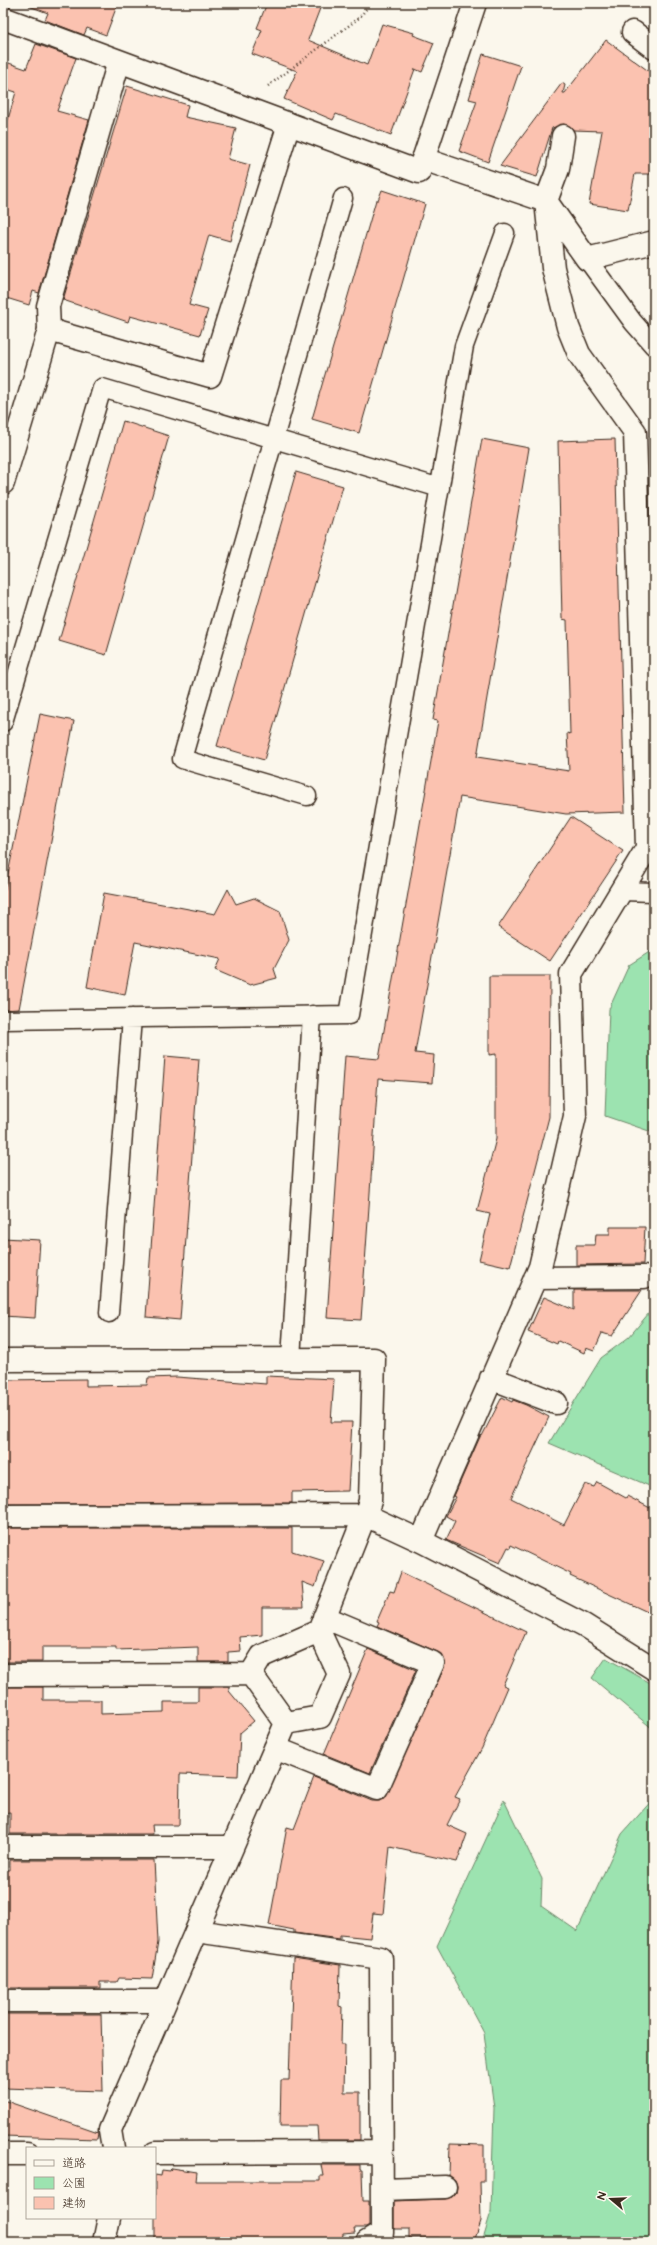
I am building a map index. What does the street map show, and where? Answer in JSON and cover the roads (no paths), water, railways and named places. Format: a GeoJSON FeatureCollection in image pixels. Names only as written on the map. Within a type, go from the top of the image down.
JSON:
{"type":"FeatureCollection","features":[{"type":"Feature","properties":{"kind":"street"},"geometry":{"type":"LineString","coordinates":[[3,18],[419,172],[475,3]]}},
{"type":"Feature","properties":{"kind":"street"},"geometry":{"type":"LineString","coordinates":[[633,32],[654,48]]}},
{"type":"Feature","properties":{"kind":"street"},"geometry":{"type":"LineString","coordinates":[[5,470],[49,330],[48,306],[119,61]]}},
{"type":"Feature","properties":{"kind":"street"},"geometry":{"type":"LineString","coordinates":[[49,330],[210,376],[289,124]]}},
{"type":"Feature","properties":{"kind":"street"},"geometry":{"type":"LineString","coordinates":[[421,1540],[540,1267],[575,1116],[571,974],[647,848],[635,432],[579,354],[568,327],[553,268],[546,201],[558,169],[563,136]]}},
{"type":"Feature","properties":{"kind":"street"},"geometry":{"type":"LineString","coordinates":[[423,159],[546,201],[587,259],[654,242]]}},
{"type":"Feature","properties":{"kind":"street"},"geometry":{"type":"LineString","coordinates":[[535,1278],[644,1277]]}},
{"type":"Feature","properties":{"kind":"street"},"geometry":{"type":"LineString","coordinates":[[3,1360],[374,1359],[370,1501],[365,1515],[321,1624],[262,1656],[251,1674]]}},
{"type":"Feature","properties":{"kind":"street"},"geometry":{"type":"LineString","coordinates":[[491,1378],[556,1403]]}},
{"type":"Feature","properties":{"kind":"street"},"geometry":{"type":"LineString","coordinates":[[3,1516],[365,1515],[421,1540],[584,1625],[654,1669]]}},
{"type":"Feature","properties":{"kind":"street"},"geometry":{"type":"LineString","coordinates":[[286,1723],[320,1717],[339,1674],[321,1624]]}},
{"type":"Feature","properties":{"kind":"street"},"geometry":{"type":"LineString","coordinates":[[275,1748],[377,1789],[433,1663],[321,1624]]}},
{"type":"Feature","properties":{"kind":"street"},"geometry":{"type":"LineString","coordinates":[[3,1675],[251,1674]]}},
{"type":"Feature","properties":{"kind":"street"},"geometry":{"type":"LineString","coordinates":[[251,1674],[286,1723]]}},
{"type":"Feature","properties":{"kind":"street"},"geometry":{"type":"LineString","coordinates":[[113,2147],[110,2130],[286,1723]]}},
{"type":"Feature","properties":{"kind":"street"},"geometry":{"type":"LineString","coordinates":[[3,1847],[232,1846]]}},
{"type":"Feature","properties":{"kind":"street"},"geometry":{"type":"LineString","coordinates":[[196,1931],[381,1958],[382,2233],[367,2242]]}},
{"type":"Feature","properties":{"kind":"street"},"geometry":{"type":"LineString","coordinates":[[3,2001],[165,2001]]}},
{"type":"Feature","properties":{"kind":"street"},"geometry":{"type":"LineString","coordinates":[[156,2153],[382,2152]]}},
{"type":"Feature","properties":{"kind":"street"},"geometry":{"type":"LineString","coordinates":[[3,2154],[26,2154]]}},
{"type":"Feature","properties":{"kind":"street"},"geometry":{"type":"LineString","coordinates":[[382,2189],[445,2187]]}},
{"type":"Feature","properties":{"kind":"street"},"geometry":{"type":"LineString","coordinates":[[104,2242],[109,2219]]}},
{"type":"Feature","properties":{"kind":"lane"},"geometry":{"type":"LineString","coordinates":[[307,796],[182,759],[343,198]]}},
{"type":"Feature","properties":{"kind":"lane"},"geometry":{"type":"LineString","coordinates":[[3,1020],[349,1015],[464,346],[505,233]]}},
{"type":"Feature","properties":{"kind":"lane"},"geometry":{"type":"LineString","coordinates":[[587,259],[633,322],[654,346]]}},
{"type":"Feature","properties":{"kind":"lane"},"geometry":{"type":"LineString","coordinates":[[3,722],[102,388],[440,488]]}},
{"type":"Feature","properties":{"kind":"lane"},"geometry":{"type":"LineString","coordinates":[[621,891],[654,892]]}},
{"type":"Feature","properties":{"kind":"lane"},"geometry":{"type":"LineString","coordinates":[[291,1359],[312,1015]]}},
{"type":"Feature","properties":{"kind":"lane"},"geometry":{"type":"LineString","coordinates":[[109,1313],[132,1018]]}}]}
